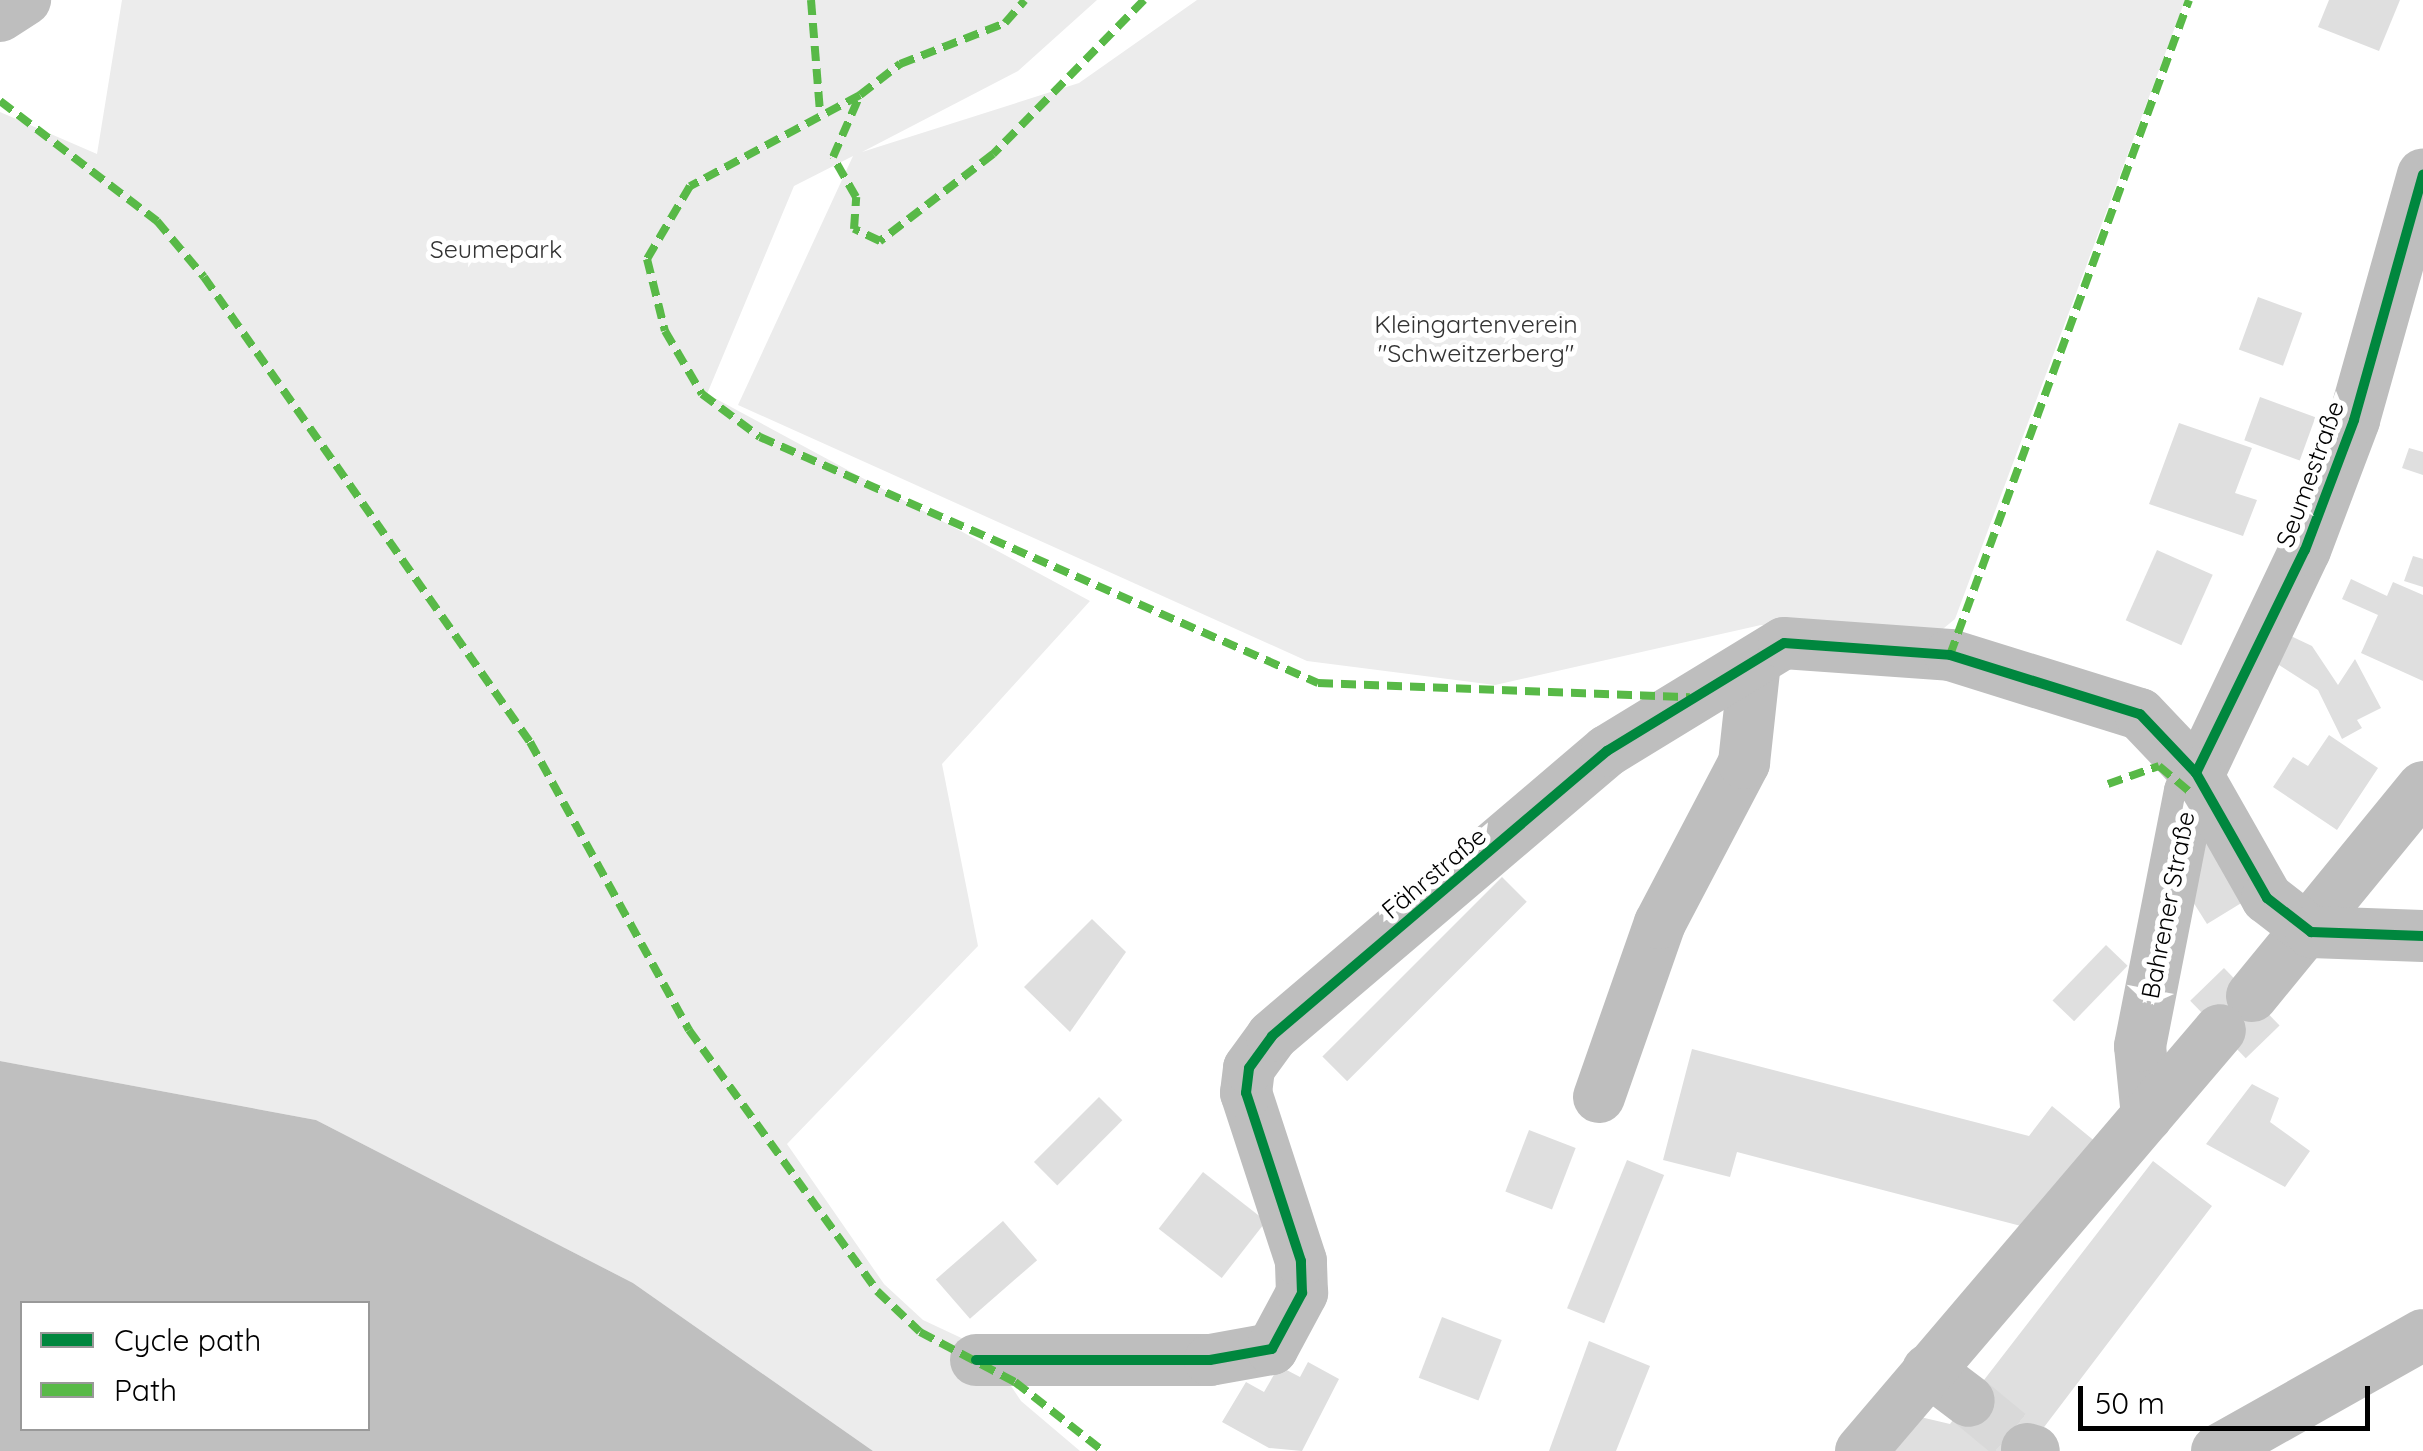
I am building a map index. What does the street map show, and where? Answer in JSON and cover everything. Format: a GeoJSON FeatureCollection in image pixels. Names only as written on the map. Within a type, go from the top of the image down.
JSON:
{"type":"FeatureCollection","features":[{"type":"Feature","properties":{"kind":"street"},"geometry":{"type":"LineString","coordinates":[[0,16],[25,0]]}},
{"type":"Feature","properties":{"kind":"street","name":"Seumestraße"},"geometry":{"type":"LineString","coordinates":[[2196,772],[2305,550],[2354,420],[2423,174]]}},
{"type":"Feature","properties":{"kind":"street","name":"Fährstraße"},"geometry":{"type":"LineString","coordinates":[[976,1360],[1210,1360],[1272,1349],[1294,1319],[1301,1261],[1246,1092],[1261,1052],[1608,751],[1784,643],[1950,656],[2140,714],[2196,772]]}},
{"type":"Feature","properties":{"kind":"street"},"geometry":{"type":"LineString","coordinates":[[1599,1097],[1660,923],[1744,763],[1755,662]]}},
{"type":"Feature","properties":{"kind":"street","name":"Bahrener Straße"},"geometry":{"type":"LineString","coordinates":[[2196,772],[2267,898],[2311,932]]}},
{"type":"Feature","properties":{"kind":"street","name":"Bahrener Straße"},"geometry":{"type":"LineString","coordinates":[[2147,1116],[2138,1093],[2140,1046],[2196,772]]}},
{"type":"Feature","properties":{"kind":"street"},"geometry":{"type":"LineString","coordinates":[[1861,1451],[2236,1013],[2311,932],[2423,787]]}},
{"type":"Feature","properties":{"kind":"street"},"geometry":{"type":"LineString","coordinates":[[2311,932],[2423,936]]}},
{"type":"Feature","properties":{"kind":"street"},"geometry":{"type":"LineString","coordinates":[[2217,1451],[2423,1335]]}},
{"type":"Feature","properties":{"kind":"street"},"geometry":{"type":"LineString","coordinates":[[1928,1370],[1969,1401]]}},
{"type":"Feature","properties":{"kind":"green space"},"geometry":{"type":"Polygon","coordinates":[[[122,0],[1097,0],[1018,71],[862,152],[1079,83],[1197,0],[2185,0],[1955,619],[1933,637],[1761,625],[1495,685],[1307,661],[738,405],[853,156],[794,186],[707,394],[1090,601],[942,764],[978,946],[787,1144],[884,1284],[923,1320],[987,1350],[1021,1401],[1080,1451],[873,1451],[633,1283],[316,1120],[0,1061],[0,112],[97,154],[122,0]]]}},
{"type":"Feature","properties":{"kind":"shaded area"},"geometry":{"type":"Polygon","coordinates":[[[0,1061],[316,1120],[633,1283],[873,1451],[0,1451],[0,1061]]]}},
{"type":"Feature","properties":{"kind":"building"},"geometry":{"type":"Polygon","coordinates":[[[2329,0],[2400,0],[2379,51],[2318,27],[2329,0]]]}},
{"type":"Feature","properties":{"kind":"building"},"geometry":{"type":"Polygon","coordinates":[[[2258,297],[2302,313],[2283,366],[2239,350],[2258,297]]]}},
{"type":"Feature","properties":{"kind":"building"},"geometry":{"type":"Polygon","coordinates":[[[2260,397],[2315,417],[2300,460],[2244,440],[2260,397]]]}},
{"type":"Feature","properties":{"kind":"building"},"geometry":{"type":"Polygon","coordinates":[[[2179,423],[2252,448],[2235,493],[2257,500],[2243,536],[2149,504],[2179,423]]]}},
{"type":"Feature","properties":{"kind":"building"},"geometry":{"type":"Polygon","coordinates":[[[2409,448],[2423,452],[2423,475],[2402,468],[2409,448]]]}},
{"type":"Feature","properties":{"kind":"building"},"geometry":{"type":"Polygon","coordinates":[[[2157,550],[2213,575],[2181,645],[2126,620],[2157,550]]]}},
{"type":"Feature","properties":{"kind":"building"},"geometry":{"type":"Polygon","coordinates":[[[2413,556],[2423,559],[2423,587],[2404,581],[2413,556]]]}},
{"type":"Feature","properties":{"kind":"building"},"geometry":{"type":"Polygon","coordinates":[[[2351,579],[2387,596],[2393,582],[2423,595],[2423,681],[2361,653],[2378,615],[2342,599],[2351,579]]]}},
{"type":"Feature","properties":{"kind":"building"},"geometry":{"type":"Polygon","coordinates":[[[2280,631],[2312,646],[2338,685],[2355,659],[2381,708],[2357,720],[2362,728],[2342,739],[2318,690],[2268,658],[2280,631]]]}},
{"type":"Feature","properties":{"kind":"building"},"geometry":{"type":"Polygon","coordinates":[[[2329,735],[2378,768],[2337,830],[2273,787],[2293,757],[2308,766],[2329,735]]]}},
{"type":"Feature","properties":{"kind":"building"},"geometry":{"type":"Polygon","coordinates":[[[2201,822],[2243,902],[2207,924],[2188,894],[2201,822]]]}},
{"type":"Feature","properties":{"kind":"building"},"geometry":{"type":"Polygon","coordinates":[[[1502,877],[1527,902],[1347,1081],[1322,1057],[1502,877]]]}},
{"type":"Feature","properties":{"kind":"building"},"geometry":{"type":"Polygon","coordinates":[[[1092,919],[1126,952],[1070,1032],[1024,987],[1092,919]]]}},
{"type":"Feature","properties":{"kind":"building"},"geometry":{"type":"Polygon","coordinates":[[[2106,945],[2128,966],[2074,1021],[2053,1000],[2106,945]]]}},
{"type":"Feature","properties":{"kind":"building"},"geometry":{"type":"Polygon","coordinates":[[[2224,968],[2280,1026],[2246,1058],[2190,1001],[2224,968]]]}},
{"type":"Feature","properties":{"kind":"building"},"geometry":{"type":"Polygon","coordinates":[[[1692,1049],[2029,1136],[2052,1106],[2097,1143],[2021,1226],[1737,1152],[1730,1177],[1663,1160],[1692,1049]]]}},
{"type":"Feature","properties":{"kind":"building"},"geometry":{"type":"Polygon","coordinates":[[[2252,1084],[2279,1098],[2270,1122],[2310,1151],[2285,1187],[2206,1144],[2252,1084]]]}},
{"type":"Feature","properties":{"kind":"building"},"geometry":{"type":"Polygon","coordinates":[[[1099,1097],[1122,1120],[1057,1185],[1034,1162],[1099,1097]]]}},
{"type":"Feature","properties":{"kind":"building"},"geometry":{"type":"Polygon","coordinates":[[[1529,1130],[1576,1148],[1552,1210],[1505,1192],[1529,1130]]]}},
{"type":"Feature","properties":{"kind":"building"},"geometry":{"type":"Polygon","coordinates":[[[1627,1160],[1664,1175],[1604,1323],[1567,1308],[1627,1160]]]}},
{"type":"Feature","properties":{"kind":"building"},"geometry":{"type":"Polygon","coordinates":[[[2153,1161],[2212,1206],[2026,1451],[1884,1451],[1912,1415],[1950,1424],[2153,1161]]]}},
{"type":"Feature","properties":{"kind":"building"},"geometry":{"type":"Polygon","coordinates":[[[1203,1172],[1266,1221],[1222,1278],[1159,1229],[1203,1172]]]}},
{"type":"Feature","properties":{"kind":"building"},"geometry":{"type":"Polygon","coordinates":[[[1003,1221],[1037,1260],[970,1319],[936,1279],[1003,1221]]]}},
{"type":"Feature","properties":{"kind":"building"},"geometry":{"type":"Polygon","coordinates":[[[1442,1317],[1502,1340],[1478,1401],[1419,1378],[1442,1317]]]}},
{"type":"Feature","properties":{"kind":"building"},"geometry":{"type":"Polygon","coordinates":[[[1589,1341],[1650,1366],[1616,1451],[1549,1451],[1589,1341]]]}},
{"type":"Feature","properties":{"kind":"building"},"geometry":{"type":"Polygon","coordinates":[[[1308,1362],[1339,1379],[1302,1451],[1269,1448],[1222,1422],[1246,1382],[1264,1392],[1279,1366],[1300,1377],[1308,1362]]]}},
{"type":"Feature","properties":{"kind":"tunnel"},"geometry":{"type":"LineString","coordinates":[[1969,1401],[2027,1449]]}},
{"type":"Feature","properties":{"kind":"marked path"},"geometry":{"type":"LineString","coordinates":[[811,0],[820,111]]}},
{"type":"Feature","properties":{"kind":"marked path"},"geometry":{"type":"LineString","coordinates":[[860,95],[900,64],[1005,23],[1025,0]]}},
{"type":"Feature","properties":{"kind":"marked path"},"geometry":{"type":"LineString","coordinates":[[1144,0],[993,154],[880,241],[854,229],[856,197],[833,157],[860,95],[690,186],[647,259],[665,331],[702,394],[760,437],[1318,683],[1690,697]]}},
{"type":"Feature","properties":{"kind":"marked path"},"geometry":{"type":"LineString","coordinates":[[1950,655],[2189,0]]}},
{"type":"Feature","properties":{"kind":"marked path"},"geometry":{"type":"LineString","coordinates":[[0,101],[157,221],[204,277],[530,742],[689,1030],[877,1291],[920,1332],[1015,1382],[1103,1451]]}},
{"type":"Feature","properties":{"kind":"marked path"},"geometry":{"type":"LineString","coordinates":[[2108,784],[2159,766],[2190,792]]}},
{"type":"Feature","properties":{"kind":"cycle path"},"geometry":{"type":"LineString","coordinates":[[2196,773],[2305,550],[2354,420],[2423,175]]}},
{"type":"Feature","properties":{"kind":"cycle path"},"geometry":{"type":"LineString","coordinates":[[976,1360],[1210,1360],[1272,1349],[1302,1293],[1301,1261],[1246,1093],[1249,1068],[1272,1036],[1607,751],[1784,643],[1950,655],[2140,714],[2196,773],[2267,898],[2311,932],[2423,936]]}},
{"type":"Feature","properties":{"kind":"park label","name":"Seumepark"},"geometry":{"type":"Point","coordinates":[496,249]}},
{"type":"Feature","properties":{"kind":"park label","name":"Kleingartenverein \"Schweitzerberg\""},"geometry":{"type":"Point","coordinates":[1476,340]}}]}
